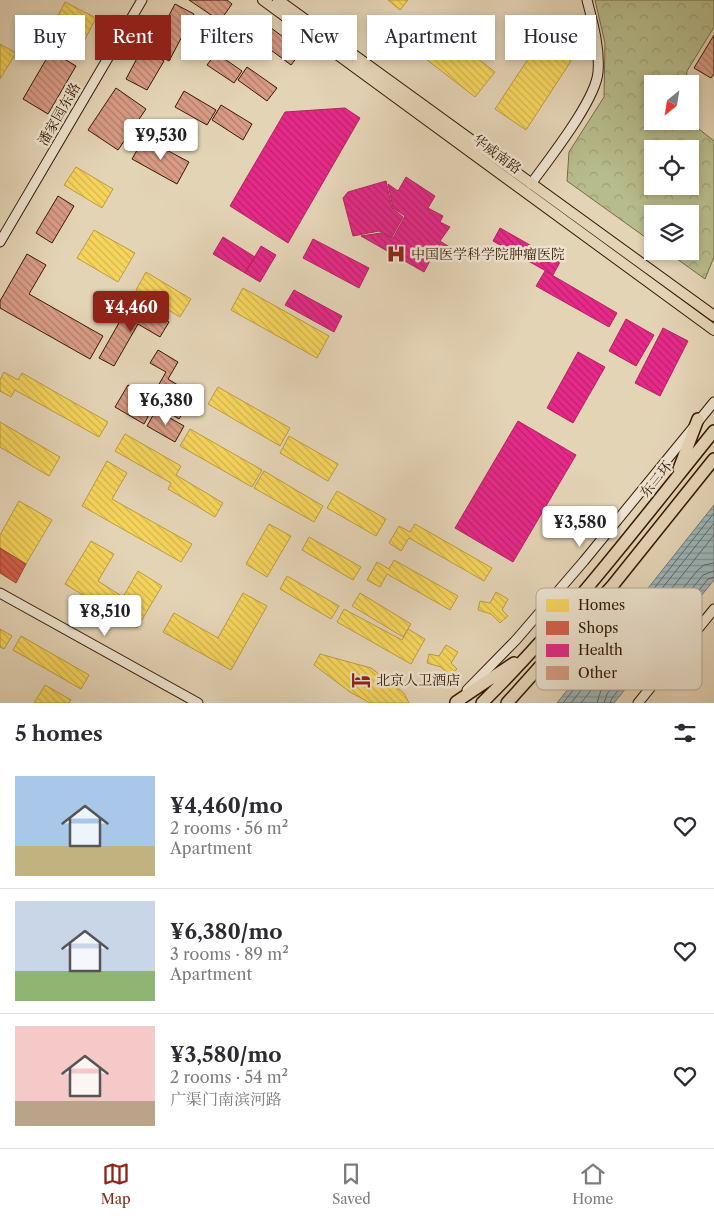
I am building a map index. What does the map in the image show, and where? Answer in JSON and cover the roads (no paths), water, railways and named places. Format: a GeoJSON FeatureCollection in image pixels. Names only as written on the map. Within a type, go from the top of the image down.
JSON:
{"type":"FeatureCollection","features":[{"type":"Feature","properties":{"kind":"highway"},"geometry":{"type":"LineString","coordinates":[[674,480],[698,419]]}},
{"type":"Feature","properties":{"kind":"highway","name":"东二环"},"geometry":{"type":"LineString","coordinates":[[587,588],[714,431]]}},
{"type":"Feature","properties":{"kind":"highway"},"geometry":{"type":"LineString","coordinates":[[610,588],[714,459]]}},
{"type":"Feature","properties":{"kind":"highway","name":"东二环"},"geometry":{"type":"LineString","coordinates":[[482,703],[536,646]]}},
{"type":"Feature","properties":{"kind":"highway"},"geometry":{"type":"LineString","coordinates":[[455,702],[530,653]]}},
{"type":"Feature","properties":{"kind":"highway"},"geometry":{"type":"LineString","coordinates":[[507,703],[536,671]]}},
{"type":"Feature","properties":{"kind":"main road","name":"华威南路"},"geometry":{"type":"LineString","coordinates":[[264,0],[714,330]]}},
{"type":"Feature","properties":{"kind":"main road","name":"华威南路"},"geometry":{"type":"LineString","coordinates":[[278,0],[714,316]]}},
{"type":"Feature","properties":{"kind":"street","name":"潘家园东路"},"geometry":{"type":"LineString","coordinates":[[0,242],[142,0]]}},
{"type":"Feature","properties":{"kind":"street"},"geometry":{"type":"LineString","coordinates":[[531,184],[589,99],[598,74],[596,37],[587,0]]}},
{"type":"Feature","properties":{"kind":"street"},"geometry":{"type":"LineString","coordinates":[[561,588],[698,419],[714,402]]}},
{"type":"Feature","properties":{"kind":"street"},"geometry":{"type":"LineString","coordinates":[[0,592],[198,703]]}},
{"type":"Feature","properties":{"kind":"street"},"geometry":{"type":"LineString","coordinates":[[702,623],[714,608]]}},
{"type":"Feature","properties":{"kind":"street"},"geometry":{"type":"LineString","coordinates":[[455,702],[536,617]]}},
{"type":"Feature","properties":{"kind":"street"},"geometry":{"type":"LineString","coordinates":[[638,703],[648,690]]}},
{"type":"Feature","properties":{"kind":"water"},"geometry":{"type":"Polygon","coordinates":[[[714,505],[714,580],[702,595],[702,588],[648,588],[714,505]]]}},
{"type":"Feature","properties":{"kind":"water"},"geometry":{"type":"Polygon","coordinates":[[[567,690],[625,690],[614,703],[557,703],[567,690]]]}},
{"type":"Feature","properties":{"kind":"place","name":"中国医学科学院肿瘤医院"},"geometry":{"type":"Point","coordinates":[396,254]}},
{"type":"Feature","properties":{"kind":"place","name":"北京人卫酒店"},"geometry":{"type":"Point","coordinates":[361,680]}}]}
